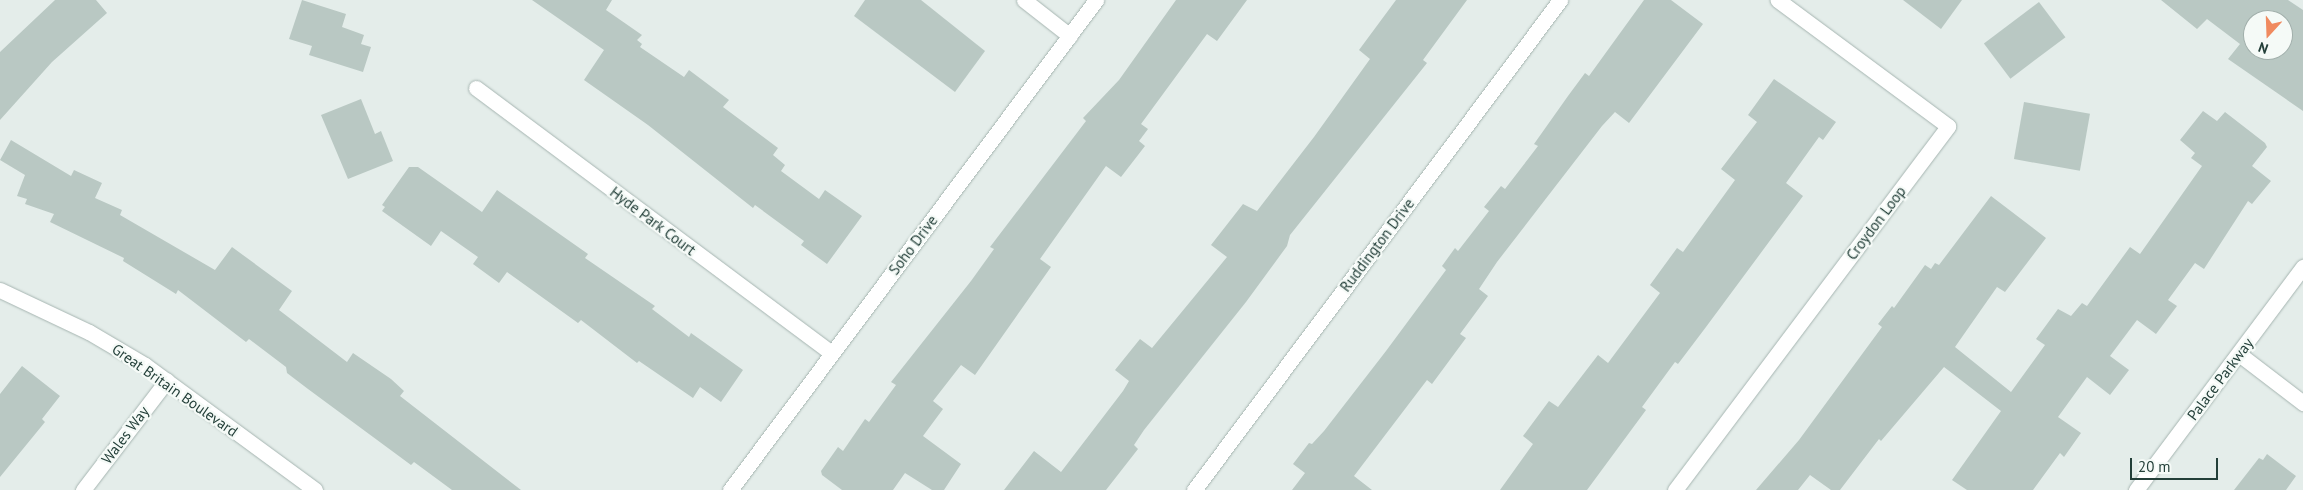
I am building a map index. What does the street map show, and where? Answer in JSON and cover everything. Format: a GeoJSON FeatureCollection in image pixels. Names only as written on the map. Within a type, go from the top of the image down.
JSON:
{"type":"FeatureCollection","features":[{"type":"Feature","properties":{"kind":"street"},"geometry":{"type":"LineString","coordinates":[[1024,0],[1070,36]]}},
{"type":"Feature","properties":{"kind":"street","name":"Soho Drive"},"geometry":{"type":"LineString","coordinates":[[730,490],[1096,0]]}},
{"type":"Feature","properties":{"kind":"street","name":"Ruddington Drive"},"geometry":{"type":"LineString","coordinates":[[1194,490],[1560,0]]}},
{"type":"Feature","properties":{"kind":"street","name":"Croydon Loop"},"geometry":{"type":"LineString","coordinates":[[1676,490],[1948,126],[1778,0]]}},
{"type":"Feature","properties":{"kind":"street","name":"Hyde Park Court"},"geometry":{"type":"LineString","coordinates":[[476,88],[831,353]]}},
{"type":"Feature","properties":{"kind":"street","name":"Palace Parkway"},"geometry":{"type":"LineString","coordinates":[[2136,490],[2303,267]]}},
{"type":"Feature","properties":{"kind":"street","name":"Great Britain Boulevard"},"geometry":{"type":"LineString","coordinates":[[0,290],[89,332],[167,380],[315,490]]}},
{"type":"Feature","properties":{"kind":"street"},"geometry":{"type":"LineString","coordinates":[[2239,354],[2303,403]]}},
{"type":"Feature","properties":{"kind":"street","name":"Wales Way"},"geometry":{"type":"LineString","coordinates":[[83,490],[167,380]]}},
{"type":"Feature","properties":{"kind":"building"},"geometry":{"type":"Polygon","coordinates":[[[55,0],[96,0],[107,13],[52,62],[0,120],[0,52],[55,0]]]}},
{"type":"Feature","properties":{"kind":"building"},"geometry":{"type":"Polygon","coordinates":[[[302,0],[346,14],[342,27],[364,35],[361,44],[371,47],[363,72],[309,55],[312,46],[289,39],[302,0]]]}},
{"type":"Feature","properties":{"kind":"building"},"geometry":{"type":"Polygon","coordinates":[[[532,0],[612,0],[606,10],[642,35],[637,40],[642,44],[640,47],[684,77],[689,70],[729,100],[723,107],[778,148],[773,155],[785,165],[781,171],[819,199],[825,190],[862,216],[827,264],[801,245],[804,241],[755,205],[753,208],[648,125],[584,80],[604,50],[532,0]]]}},
{"type":"Feature","properties":{"kind":"building"},"geometry":{"type":"Polygon","coordinates":[[[865,0],[921,0],[985,51],[955,92],[854,16],[865,0]]]}},
{"type":"Feature","properties":{"kind":"building"},"geometry":{"type":"Polygon","coordinates":[[[1176,0],[1247,0],[1217,41],[1207,34],[1141,124],[1148,129],[1139,141],[1145,146],[1121,177],[1106,166],[1040,259],[1051,267],[975,375],[961,365],[933,401],[943,409],[923,436],[961,464],[944,490],[932,490],[905,473],[893,490],[842,490],[822,475],[821,471],[838,447],[843,451],[865,419],[869,422],[896,385],[891,382],[971,281],[994,249],[990,247],[1086,121],[1083,118],[1119,80],[1176,0]]]}},
{"type":"Feature","properties":{"kind":"building"},"geometry":{"type":"Polygon","coordinates":[[[1396,0],[1467,0],[1423,60],[1427,63],[1290,235],[1287,246],[1246,302],[1144,430],[1134,445],[1138,449],[1106,490],[1004,490],[1034,451],[1061,472],[1129,381],[1115,370],[1140,339],[1152,348],[1227,257],[1211,245],[1243,204],[1257,211],[1314,137],[1370,59],[1359,50],[1396,0]]]}},
{"type":"Feature","properties":{"kind":"building"},"geometry":{"type":"Polygon","coordinates":[[[1644,0],[1671,0],[1703,24],[1629,123],[1615,112],[1602,126],[1497,262],[1479,289],[1488,296],[1460,334],[1466,338],[1432,384],[1427,380],[1354,476],[1372,490],[1292,490],[1305,473],[1293,464],[1309,443],[1312,444],[1324,431],[1386,351],[1446,270],[1442,266],[1455,248],[1458,251],[1489,211],[1484,207],[1501,186],[1505,189],[1538,146],[1534,144],[1568,96],[1585,73],[1589,76],[1644,0]]]}},
{"type":"Feature","properties":{"kind":"building"},"geometry":{"type":"Polygon","coordinates":[[[1903,0],[1962,0],[1941,29],[1903,0]]]}},
{"type":"Feature","properties":{"kind":"building"},"geometry":{"type":"Polygon","coordinates":[[[2161,0],[2288,0],[2303,10],[2303,111],[2228,59],[2240,44],[2207,19],[2197,29],[2161,0]]]}},
{"type":"Feature","properties":{"kind":"building"},"geometry":{"type":"Polygon","coordinates":[[[2039,2],[2065,37],[2010,79],[1984,44],[2039,2]]]}},
{"type":"Feature","properties":{"kind":"building"},"geometry":{"type":"Polygon","coordinates":[[[1774,79],[1836,122],[1823,140],[1819,137],[1786,183],[1803,196],[1678,364],[1675,362],[1642,407],[1646,410],[1587,490],[1500,490],[1533,444],[1523,436],[1549,401],[1558,407],[1598,355],[1608,363],[1660,293],[1650,285],[1677,248],[1683,252],[1735,180],[1721,169],[1757,122],[1748,115],[1774,79]]]}},
{"type":"Feature","properties":{"kind":"building"},"geometry":{"type":"Polygon","coordinates":[[[361,99],[375,134],[381,131],[393,161],[348,179],[321,115],[361,99]]]}},
{"type":"Feature","properties":{"kind":"building"},"geometry":{"type":"Polygon","coordinates":[[[2024,102],[2090,114],[2080,171],[2014,159],[2024,102]]]}},
{"type":"Feature","properties":{"kind":"building"},"geometry":{"type":"Polygon","coordinates":[[[2203,111],[2217,121],[2225,112],[2265,143],[2267,147],[2252,166],[2271,181],[2252,204],[2248,201],[2204,269],[2195,263],[2168,300],[2177,306],[2156,334],[2137,320],[2110,356],[2129,370],[2110,395],[2087,377],[2058,417],[2081,433],[2064,457],[2060,453],[2033,490],[1967,490],[1952,480],[2001,411],[1944,367],[1881,441],[1879,439],[1840,490],[1831,490],[1810,475],[1798,490],[1756,490],[1799,440],[1882,327],[1878,324],[1892,306],[1894,308],[1925,265],[1931,269],[1935,263],[1939,265],[1991,196],[2046,238],[2005,292],[1997,287],[1955,347],[2011,392],[2045,345],[2036,339],[2058,309],[2071,316],[2082,303],[2087,306],[2130,247],[2140,254],[2202,166],[2191,158],[2195,153],[2180,140],[2203,111]]]}},
{"type":"Feature","properties":{"kind":"building"},"geometry":{"type":"Polygon","coordinates":[[[11,140],[71,176],[74,170],[102,183],[95,198],[122,210],[120,215],[215,270],[232,247],[292,291],[279,310],[347,362],[353,353],[391,379],[404,391],[400,396],[521,490],[452,490],[414,462],[411,465],[287,373],[286,367],[249,339],[246,342],[178,290],[176,294],[123,261],[124,258],[50,222],[54,214],[25,204],[27,199],[17,196],[25,175],[0,160],[11,140]]]}},
{"type":"Feature","properties":{"kind":"building"},"geometry":{"type":"Polygon","coordinates":[[[409,167],[418,167],[482,212],[497,190],[588,254],[585,258],[655,306],[652,309],[689,337],[691,333],[743,370],[721,402],[700,387],[693,398],[639,361],[637,363],[581,320],[578,323],[507,272],[499,283],[473,264],[478,257],[441,231],[431,246],[382,211],[385,207],[382,205],[409,167]]]}},
{"type":"Feature","properties":{"kind":"building"},"geometry":{"type":"Polygon","coordinates":[[[22,366],[60,396],[42,419],[45,422],[0,477],[0,394],[22,366]]]}},
{"type":"Feature","properties":{"kind":"building"},"geometry":{"type":"Polygon","coordinates":[[[2267,454],[2296,476],[2286,490],[2234,490],[2259,458],[2263,460],[2267,454]]]}}]}
